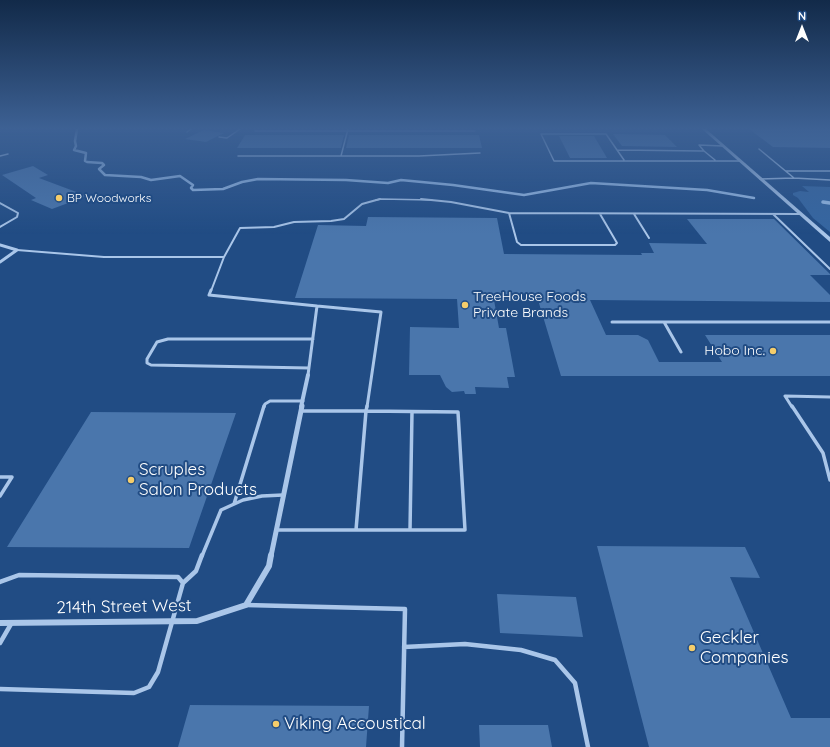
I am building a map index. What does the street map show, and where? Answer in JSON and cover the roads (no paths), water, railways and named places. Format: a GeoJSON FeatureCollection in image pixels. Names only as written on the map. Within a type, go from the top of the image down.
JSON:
{"type":"FeatureCollection","features":[{"type":"Feature","properties":{"kind":"street"},"geometry":{"type":"LineString","coordinates":[[743,164],[829,238]]}},
{"type":"Feature","properties":{"kind":"street"},"geometry":{"type":"LineString","coordinates":[[0,245],[17,250]]}},
{"type":"Feature","properties":{"kind":"street"},"geometry":{"type":"LineString","coordinates":[[0,262],[17,250]]}},
{"type":"Feature","properties":{"kind":"street"},"geometry":{"type":"LineString","coordinates":[[246,605],[269,566],[308,375]]}},
{"type":"Feature","properties":{"kind":"street","name":"214th Street West"},"geometry":{"type":"LineString","coordinates":[[0,623],[197,620],[246,605]]}},
{"type":"Feature","properties":{"kind":"lane"},"geometry":{"type":"LineString","coordinates":[[777,164],[794,178]]}},
{"type":"Feature","properties":{"kind":"lane"},"geometry":{"type":"LineString","coordinates":[[786,171],[830,171]]}},
{"type":"Feature","properties":{"kind":"lane"},"geometry":{"type":"LineString","coordinates":[[760,179],[794,178],[830,180]]}},
{"type":"Feature","properties":{"kind":"lane"},"geometry":{"type":"LineString","coordinates":[[356,530],[366,411],[381,312],[209,295],[224,257],[240,228],[274,227],[294,222],[331,221],[344,218],[362,204],[381,199],[417,199],[451,202],[509,213],[801,214]]}},
{"type":"Feature","properties":{"kind":"lane"},"geometry":{"type":"LineString","coordinates":[[0,203],[18,213],[17,217],[0,226]]}},
{"type":"Feature","properties":{"kind":"lane"},"geometry":{"type":"LineString","coordinates":[[509,213],[518,242],[521,245],[615,245],[617,243],[600,214]]}},
{"type":"Feature","properties":{"kind":"lane"},"geometry":{"type":"LineString","coordinates":[[634,214],[649,238]]}},
{"type":"Feature","properties":{"kind":"lane"},"geometry":{"type":"LineString","coordinates":[[773,214],[830,270]]}},
{"type":"Feature","properties":{"kind":"lane"},"geometry":{"type":"LineString","coordinates":[[17,250],[104,257],[224,257]]}},
{"type":"Feature","properties":{"kind":"lane"},"geometry":{"type":"LineString","coordinates":[[308,375],[317,306]]}},
{"type":"Feature","properties":{"kind":"lane"},"geometry":{"type":"LineString","coordinates":[[612,322],[830,322]]}},
{"type":"Feature","properties":{"kind":"lane"},"geometry":{"type":"LineString","coordinates":[[664,322],[680,352]]}},
{"type":"Feature","properties":{"kind":"lane"},"geometry":{"type":"LineString","coordinates":[[309,368],[151,365],[147,363],[147,359],[157,342],[161,340],[313,339]]}},
{"type":"Feature","properties":{"kind":"lane"},"geometry":{"type":"LineString","coordinates":[[830,397],[784,396],[823,453],[830,480]]}},
{"type":"Feature","properties":{"kind":"lane"},"geometry":{"type":"LineString","coordinates":[[233,505],[265,404],[270,401],[303,401]]}},
{"type":"Feature","properties":{"kind":"lane"},"geometry":{"type":"LineString","coordinates":[[276,530],[465,530],[458,412],[301,411]]}},
{"type":"Feature","properties":{"kind":"lane"},"geometry":{"type":"LineString","coordinates":[[410,530],[412,412]]}},
{"type":"Feature","properties":{"kind":"lane"},"geometry":{"type":"LineString","coordinates":[[0,477],[12,477],[0,496]]}},
{"type":"Feature","properties":{"kind":"lane"},"geometry":{"type":"LineString","coordinates":[[0,689],[134,693],[149,687],[158,672],[183,583],[196,571],[221,510],[244,500],[262,496],[283,495]]}},
{"type":"Feature","properties":{"kind":"lane"},"geometry":{"type":"LineString","coordinates":[[0,582],[5,578],[19,575],[178,577],[183,583]]}},
{"type":"Feature","properties":{"kind":"lane"},"geometry":{"type":"LineString","coordinates":[[246,605],[405,610],[402,747]]}},
{"type":"Feature","properties":{"kind":"lane"},"geometry":{"type":"LineString","coordinates":[[0,643],[12,623]]}},
{"type":"Feature","properties":{"kind":"lane"},"geometry":{"type":"LineString","coordinates":[[404,647],[465,644],[520,650],[555,660],[575,683],[588,747]]}},
{"type":"Feature","properties":{"kind":"waterway"},"geometry":{"type":"LineString","coordinates":[[103,164],[104,165],[99,169],[105,175],[141,177],[151,180],[180,176],[193,185],[191,188],[193,190],[223,189],[242,182],[258,179],[346,180],[388,183],[401,180],[453,185],[524,195],[591,183],[707,190],[754,198]]}},
{"type":"Feature","properties":{"kind":"waterway"},"geometry":{"type":"LineString","coordinates":[[823,202],[830,203]]}},
{"type":"Feature","properties":{"kind":"place","name":"BP Woodworks"},"geometry":{"type":"Point","coordinates":[59,198]}},
{"type":"Feature","properties":{"kind":"place","name":"TreeHouse Foods Private Brands"},"geometry":{"type":"Point","coordinates":[465,305]}},
{"type":"Feature","properties":{"kind":"place","name":"Hobo Inc."},"geometry":{"type":"Point","coordinates":[773,351]}},
{"type":"Feature","properties":{"kind":"place","name":"Scruples Salon Products"},"geometry":{"type":"Point","coordinates":[131,480]}},
{"type":"Feature","properties":{"kind":"place","name":"Geckler Companies"},"geometry":{"type":"Point","coordinates":[692,648]}},
{"type":"Feature","properties":{"kind":"place","name":"Viking Accoustical"},"geometry":{"type":"Point","coordinates":[276,724]}}]}
